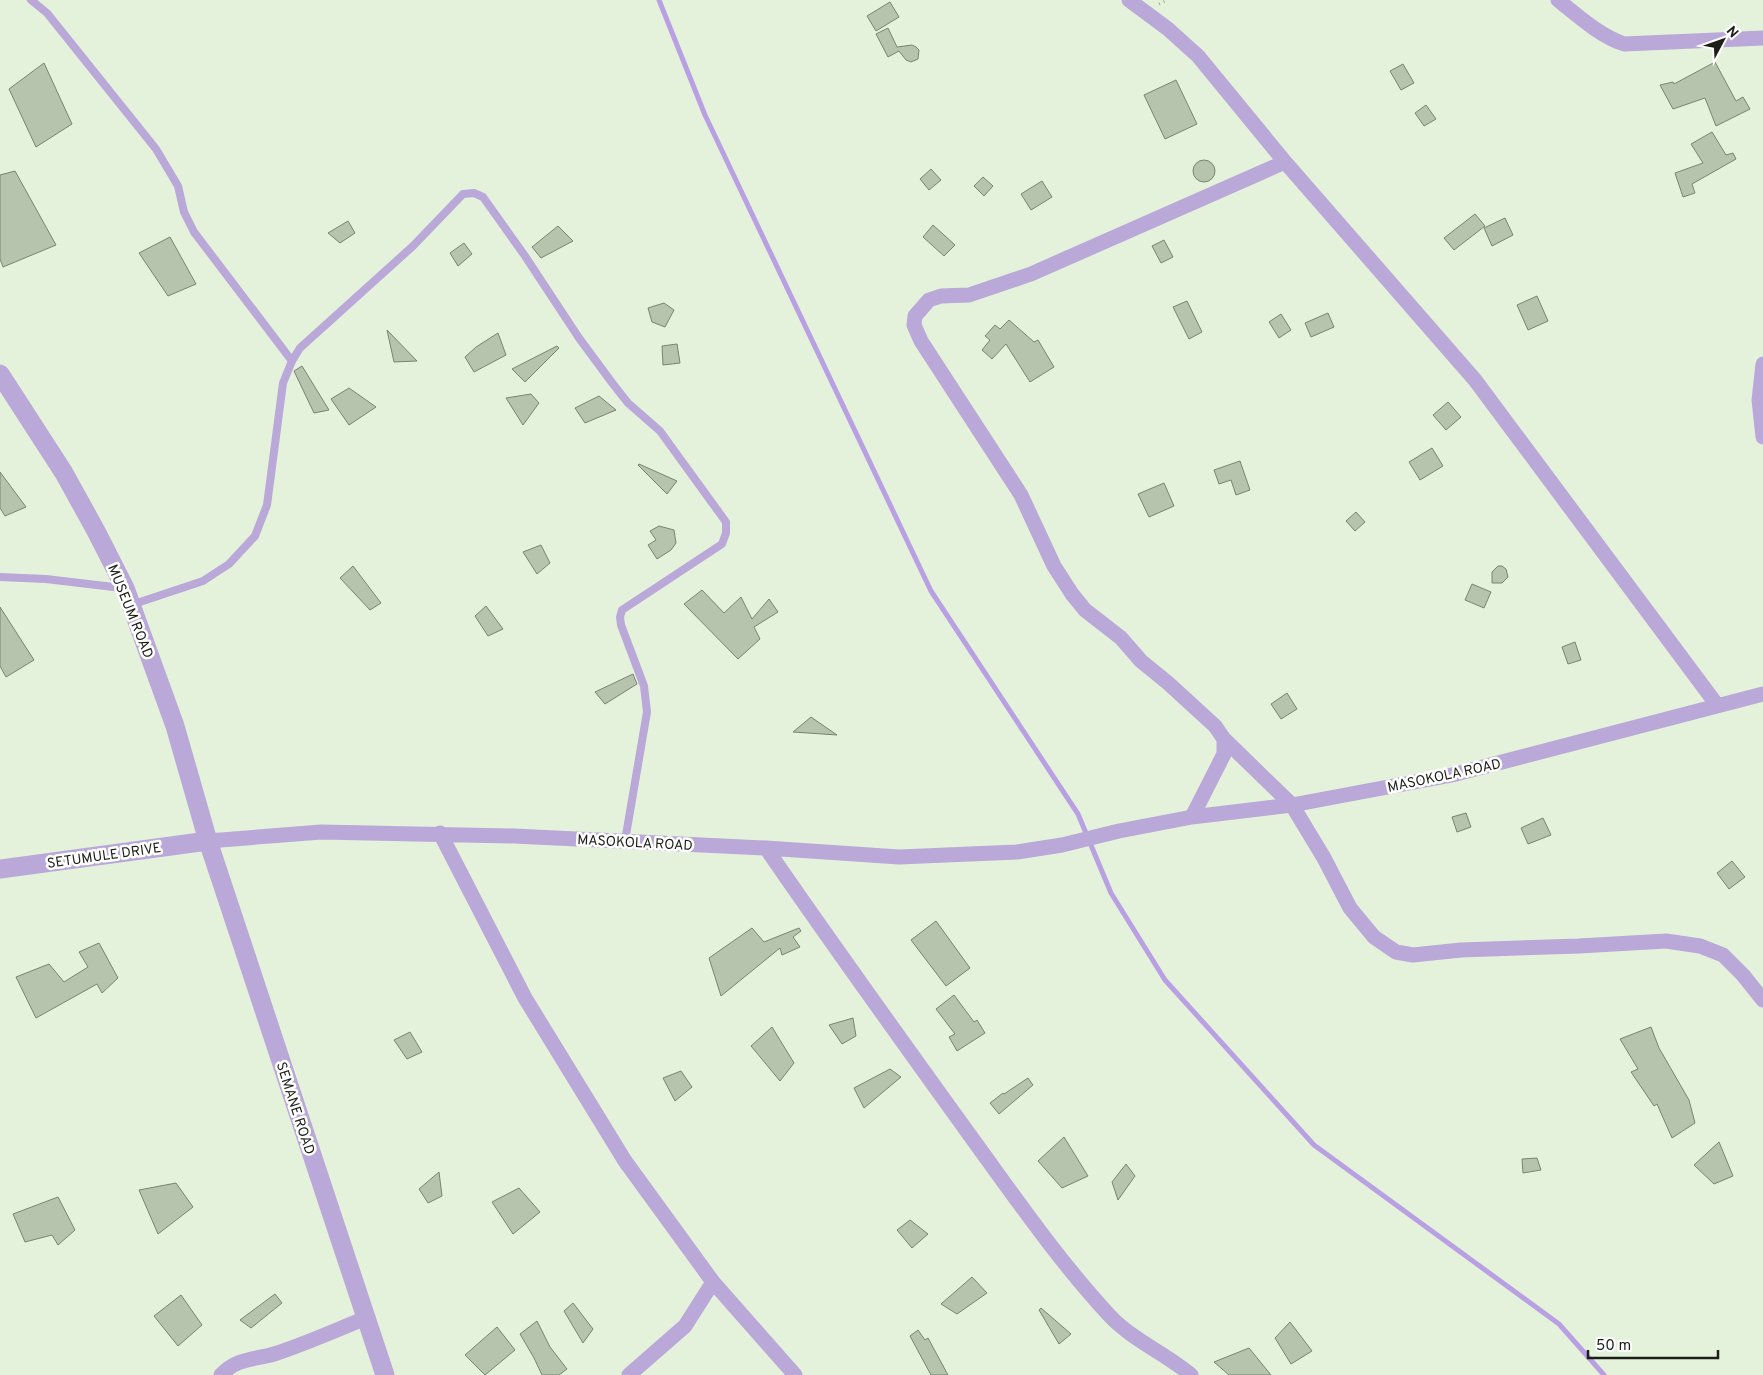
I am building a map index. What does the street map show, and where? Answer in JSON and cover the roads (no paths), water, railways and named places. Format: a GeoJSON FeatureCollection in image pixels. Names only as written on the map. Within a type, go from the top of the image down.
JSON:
{"type":"FeatureCollection","features":[{"type":"Feature","properties":{"kind":"street"},"geometry":{"type":"LineString","coordinates":[[1129,0],[1168,29],[1198,56],[1285,162],[1475,380],[1717,705]]}},
{"type":"Feature","properties":{"kind":"street"},"geometry":{"type":"LineString","coordinates":[[1558,0],[1615,42],[1624,44],[1763,38]]}},
{"type":"Feature","properties":{"kind":"street"},"geometry":{"type":"LineString","coordinates":[[1285,162],[1031,274],[969,295],[941,296],[929,300],[915,316],[914,325],[921,341],[1021,495],[1050,559],[1072,594],[1085,610],[1121,638],[1141,661],[1215,726],[1224,739],[1292,805],[1324,858],[1350,908],[1374,936],[1396,952],[1413,955],[1461,950],[1666,941],[1700,946],[1723,956],[1763,1000]]}},
{"type":"Feature","properties":{"kind":"street"},"geometry":{"type":"LineString","coordinates":[[1763,364],[1758,400],[1763,437]]}},
{"type":"Feature","properties":{"kind":"street","name":"MUSEUM ROAD"},"geometry":{"type":"LineString","coordinates":[[0,374],[64,473],[96,531],[128,596],[175,726],[208,841]]}},
{"type":"Feature","properties":{"kind":"street","name":"MASOKOLA ROAD"},"geometry":{"type":"LineString","coordinates":[[208,841],[321,832],[440,833],[766,848],[899,857],[1017,852],[1062,845],[1119,831],[1192,817],[1292,805],[1452,775],[1763,694]]}},
{"type":"Feature","properties":{"kind":"street"},"geometry":{"type":"LineString","coordinates":[[1192,817],[1224,754],[1224,739]]}},
{"type":"Feature","properties":{"kind":"street"},"geometry":{"type":"LineString","coordinates":[[440,833],[525,998],[625,1161],[713,1282],[795,1375]]}},
{"type":"Feature","properties":{"kind":"street","name":"SETUMULE DRIVE"},"geometry":{"type":"LineString","coordinates":[[0,869],[208,841]]}},
{"type":"Feature","properties":{"kind":"street","name":"SEMANE ROAD"},"geometry":{"type":"LineString","coordinates":[[208,841],[385,1375]]}},
{"type":"Feature","properties":{"kind":"street"},"geometry":{"type":"LineString","coordinates":[[766,848],[873,1003],[1060,1256],[1110,1316],[1143,1344],[1181,1366],[1191,1375]]}},
{"type":"Feature","properties":{"kind":"street"},"geometry":{"type":"LineString","coordinates":[[629,1375],[685,1326],[713,1282]]}},
{"type":"Feature","properties":{"kind":"street"},"geometry":{"type":"LineString","coordinates":[[221,1375],[228,1368],[245,1359],[274,1354],[366,1318]]}},
{"type":"Feature","properties":{"kind":"lane"},"geometry":{"type":"LineString","coordinates":[[31,0],[47,13],[156,149],[178,186],[184,212],[194,232],[292,361]]}},
{"type":"Feature","properties":{"kind":"lane"},"geometry":{"type":"LineString","coordinates":[[0,577],[46,578],[128,596],[203,582],[230,564],[255,536],[267,505],[283,383],[292,361],[300,348],[413,246],[463,194],[474,193],[483,197],[525,256],[579,338],[628,403],[660,431],[726,522],[726,533],[722,544],[622,610],[620,617],[621,625],[644,686],[647,712],[625,841]]}},
{"type":"Feature","properties":{"kind":"waterway"},"geometry":{"type":"LineString","coordinates":[[659,0],[705,115],[931,591],[1078,814],[1111,893],[1165,980],[1314,1145],[1559,1324],[1604,1375]]}}]}
